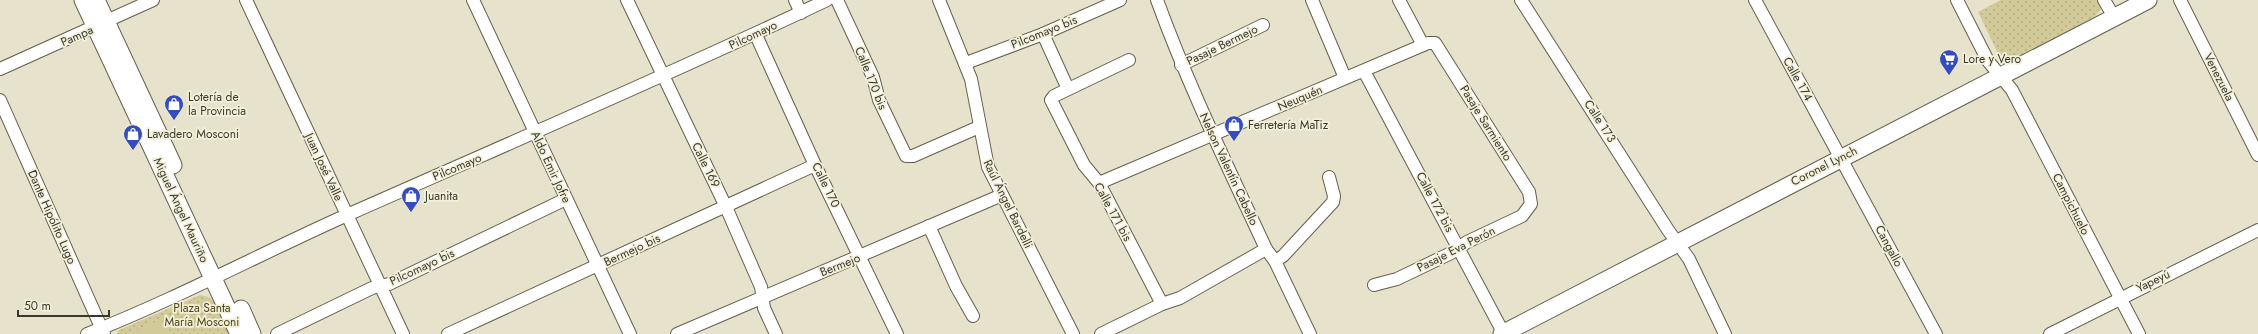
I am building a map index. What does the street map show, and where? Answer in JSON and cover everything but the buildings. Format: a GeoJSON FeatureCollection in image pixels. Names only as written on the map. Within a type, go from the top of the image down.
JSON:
{"type":"FeatureCollection","features":[{"type":"Feature","properties":{"kind":"main road","name":"Miguel Ángel Mauriño"},"geometry":{"type":"LineString","coordinates":[[83,0],[101,25],[218,275],[252,334]]}},
{"type":"Feature","properties":{"kind":"main road","name":"Miguel Ángel Mauriño"},"geometry":{"type":"LineString","coordinates":[[96,0],[101,25]]}},
{"type":"Feature","properties":{"kind":"main road","name":"Coronel Lynch"},"geometry":{"type":"LineString","coordinates":[[1503,334],[1841,157],[2148,0]]}},
{"type":"Feature","properties":{"kind":"main road","name":"Miguel Ángel Mauriño"},"geometry":{"type":"LineString","coordinates":[[218,275],[239,334]]}},
{"type":"Feature","properties":{"kind":"street","name":"Pampa"},"geometry":{"type":"LineString","coordinates":[[0,69],[101,25],[153,0]]}},
{"type":"Feature","properties":{"kind":"street","name":"Juan José Valle"},"geometry":{"type":"LineString","coordinates":[[246,0],[346,216],[381,285],[403,334]]}},
{"type":"Feature","properties":{"kind":"street","name":"Aldo Emir Jofre"},"geometry":{"type":"LineString","coordinates":[[473,0],[630,334]]}},
{"type":"Feature","properties":{"kind":"street","name":"Calle 169"},"geometry":{"type":"LineString","coordinates":[[627,0],[726,207],[761,287],[764,308],[776,334]]}},
{"type":"Feature","properties":{"kind":"street"},"geometry":{"type":"LineString","coordinates":[[795,0],[801,12]]}},
{"type":"Feature","properties":{"kind":"street","name":"Pilcomayo"},"geometry":{"type":"LineString","coordinates":[[87,334],[103,331],[218,275],[346,216],[535,134],[663,75],[756,35],[827,0]]}},
{"type":"Feature","properties":{"kind":"street","name":"Calle 170 bis"},"geometry":{"type":"LineString","coordinates":[[837,0],[872,77],[879,100],[906,156],[913,156],[979,127]]}},
{"type":"Feature","properties":{"kind":"street","name":"Raúl Ángel Bardelli"},"geometry":{"type":"LineString","coordinates":[[939,0],[966,63],[971,79],[979,127],[988,167],[1073,334]]}},
{"type":"Feature","properties":{"kind":"street","name":"Pilcomayo bis"},"geometry":{"type":"LineString","coordinates":[[966,63],[1043,34],[1120,0]]}},
{"type":"Feature","properties":{"kind":"street","name":"Nelson Valentín Cabello"},"geometry":{"type":"LineString","coordinates":[[1157,0],[1181,65],[1266,249],[1275,261],[1305,332]]}},
{"type":"Feature","properties":{"kind":"street"},"geometry":{"type":"LineString","coordinates":[[1312,0],[1345,78]]}},
{"type":"Feature","properties":{"kind":"street"},"geometry":{"type":"LineString","coordinates":[[1399,0],[1423,45]]}},
{"type":"Feature","properties":{"kind":"street","name":"Calle 173"},"geometry":{"type":"LineString","coordinates":[[1522,0],[1668,230],[1689,259],[1725,334]]}},
{"type":"Feature","properties":{"kind":"street","name":"Calle 174"},"geometry":{"type":"LineString","coordinates":[[1755,0],[1841,157]]}},
{"type":"Feature","properties":{"kind":"street","name":"Campichuelo"},"geometry":{"type":"LineString","coordinates":[[1957,0],[1988,61],[2012,90],[2139,334]]}},
{"type":"Feature","properties":{"kind":"street"},"geometry":{"type":"LineString","coordinates":[[2104,0],[2114,17]]}},
{"type":"Feature","properties":{"kind":"street","name":"Venezuela"},"geometry":{"type":"LineString","coordinates":[[2180,0],[2258,155]]}},
{"type":"Feature","properties":{"kind":"street","name":"Pasaje Bermejo"},"geometry":{"type":"LineString","coordinates":[[1181,65],[1263,24]]}},
{"type":"Feature","properties":{"kind":"street"},"geometry":{"type":"LineString","coordinates":[[1043,34],[1068,90],[1128,60]]}},
{"type":"Feature","properties":{"kind":"street","name":"Calle 170"},"geometry":{"type":"LineString","coordinates":[[756,35],[815,165],[861,256],[897,334]]}},
{"type":"Feature","properties":{"kind":"street","name":"Neuquén"},"geometry":{"type":"LineString","coordinates":[[1099,183],[1423,45],[1435,43]]}},
{"type":"Feature","properties":{"kind":"street","name":"Pasaje Sarmiento"},"geometry":{"type":"LineString","coordinates":[[1435,43],[1529,192],[1531,204]]}},
{"type":"Feature","properties":{"kind":"street","name":"Calle 172 bis"},"geometry":{"type":"LineString","coordinates":[[1364,71],[1459,247],[1503,334]]}},
{"type":"Feature","properties":{"kind":"street","name":"Calle 171 bis"},"geometry":{"type":"LineString","coordinates":[[1068,90],[1054,96],[1052,100],[1084,166],[1099,183],[1162,304]]}},
{"type":"Feature","properties":{"kind":"street","name":"Dante Hipólito Lugo"},"geometry":{"type":"LineString","coordinates":[[0,100],[103,331]]}},
{"type":"Feature","properties":{"kind":"street","name":"Cangallo"},"geometry":{"type":"LineString","coordinates":[[1841,157],[1936,334]]}},
{"type":"Feature","properties":{"kind":"street","name":"Bermejo bis"},"geometry":{"type":"LineString","coordinates":[[448,334],[815,165]]}},
{"type":"Feature","properties":{"kind":"street"},"geometry":{"type":"LineString","coordinates":[[1275,261],[1283,256],[1333,202],[1334,196],[1329,177]]}},
{"type":"Feature","properties":{"kind":"street","name":"Bermejo"},"geometry":{"type":"LineString","coordinates":[[677,334],[762,296],[861,256],[1002,195]]}},
{"type":"Feature","properties":{"kind":"street","name":"Pilcomayo bis"},"geometry":{"type":"LineString","coordinates":[[277,334],[372,288],[389,284],[566,199]]}},
{"type":"Feature","properties":{"kind":"street","name":"Pasaje Eva Perón"},"geometry":{"type":"LineString","coordinates":[[1374,285],[1397,279],[1522,216],[1531,204]]}},
{"type":"Feature","properties":{"kind":"street"},"geometry":{"type":"LineString","coordinates":[[930,226],[956,286],[973,316]]}},
{"type":"Feature","properties":{"kind":"street","name":"Yapeyú"},"geometry":{"type":"LineString","coordinates":[[2050,334],[2258,230]]}},
{"type":"Feature","properties":{"kind":"street"},"geometry":{"type":"LineString","coordinates":[[1101,334],[1162,304],[1180,298],[1266,249]]}},
{"type":"Feature","properties":{"kind":"green space"},"geometry":{"type":"Polygon","coordinates":[[[2001,0],[2097,0],[2101,9],[2094,17],[2004,66],[1978,12],[2001,0]]]}},
{"type":"Feature","properties":{"kind":"green space","name":"Plaza Santa María Mosconi"},"geometry":{"type":"Polygon","coordinates":[[[200,295],[213,300],[217,304],[224,315],[232,334],[117,334],[119,330],[200,295]]]}},
{"type":"Feature","properties":{"kind":"green space"},"geometry":{"type":"Polygon","coordinates":[[[161,319],[169,334],[129,334],[161,319]]]}},
{"type":"Feature","properties":{"kind":"place","name":"Lore y Vero"},"geometry":{"type":"Point","coordinates":[1949,76]}},
{"type":"Feature","properties":{"kind":"place","name":"Lotería de la Provincia"},"geometry":{"type":"Point","coordinates":[174,121]}},
{"type":"Feature","properties":{"kind":"place","name":"Ferretería MaTiz"},"geometry":{"type":"Point","coordinates":[1234,142]}},
{"type":"Feature","properties":{"kind":"place","name":"Lavadero Mosconi"},"geometry":{"type":"Point","coordinates":[133,151]}},
{"type":"Feature","properties":{"kind":"place","name":"Juanita"},"geometry":{"type":"Point","coordinates":[411,213]}}]}
